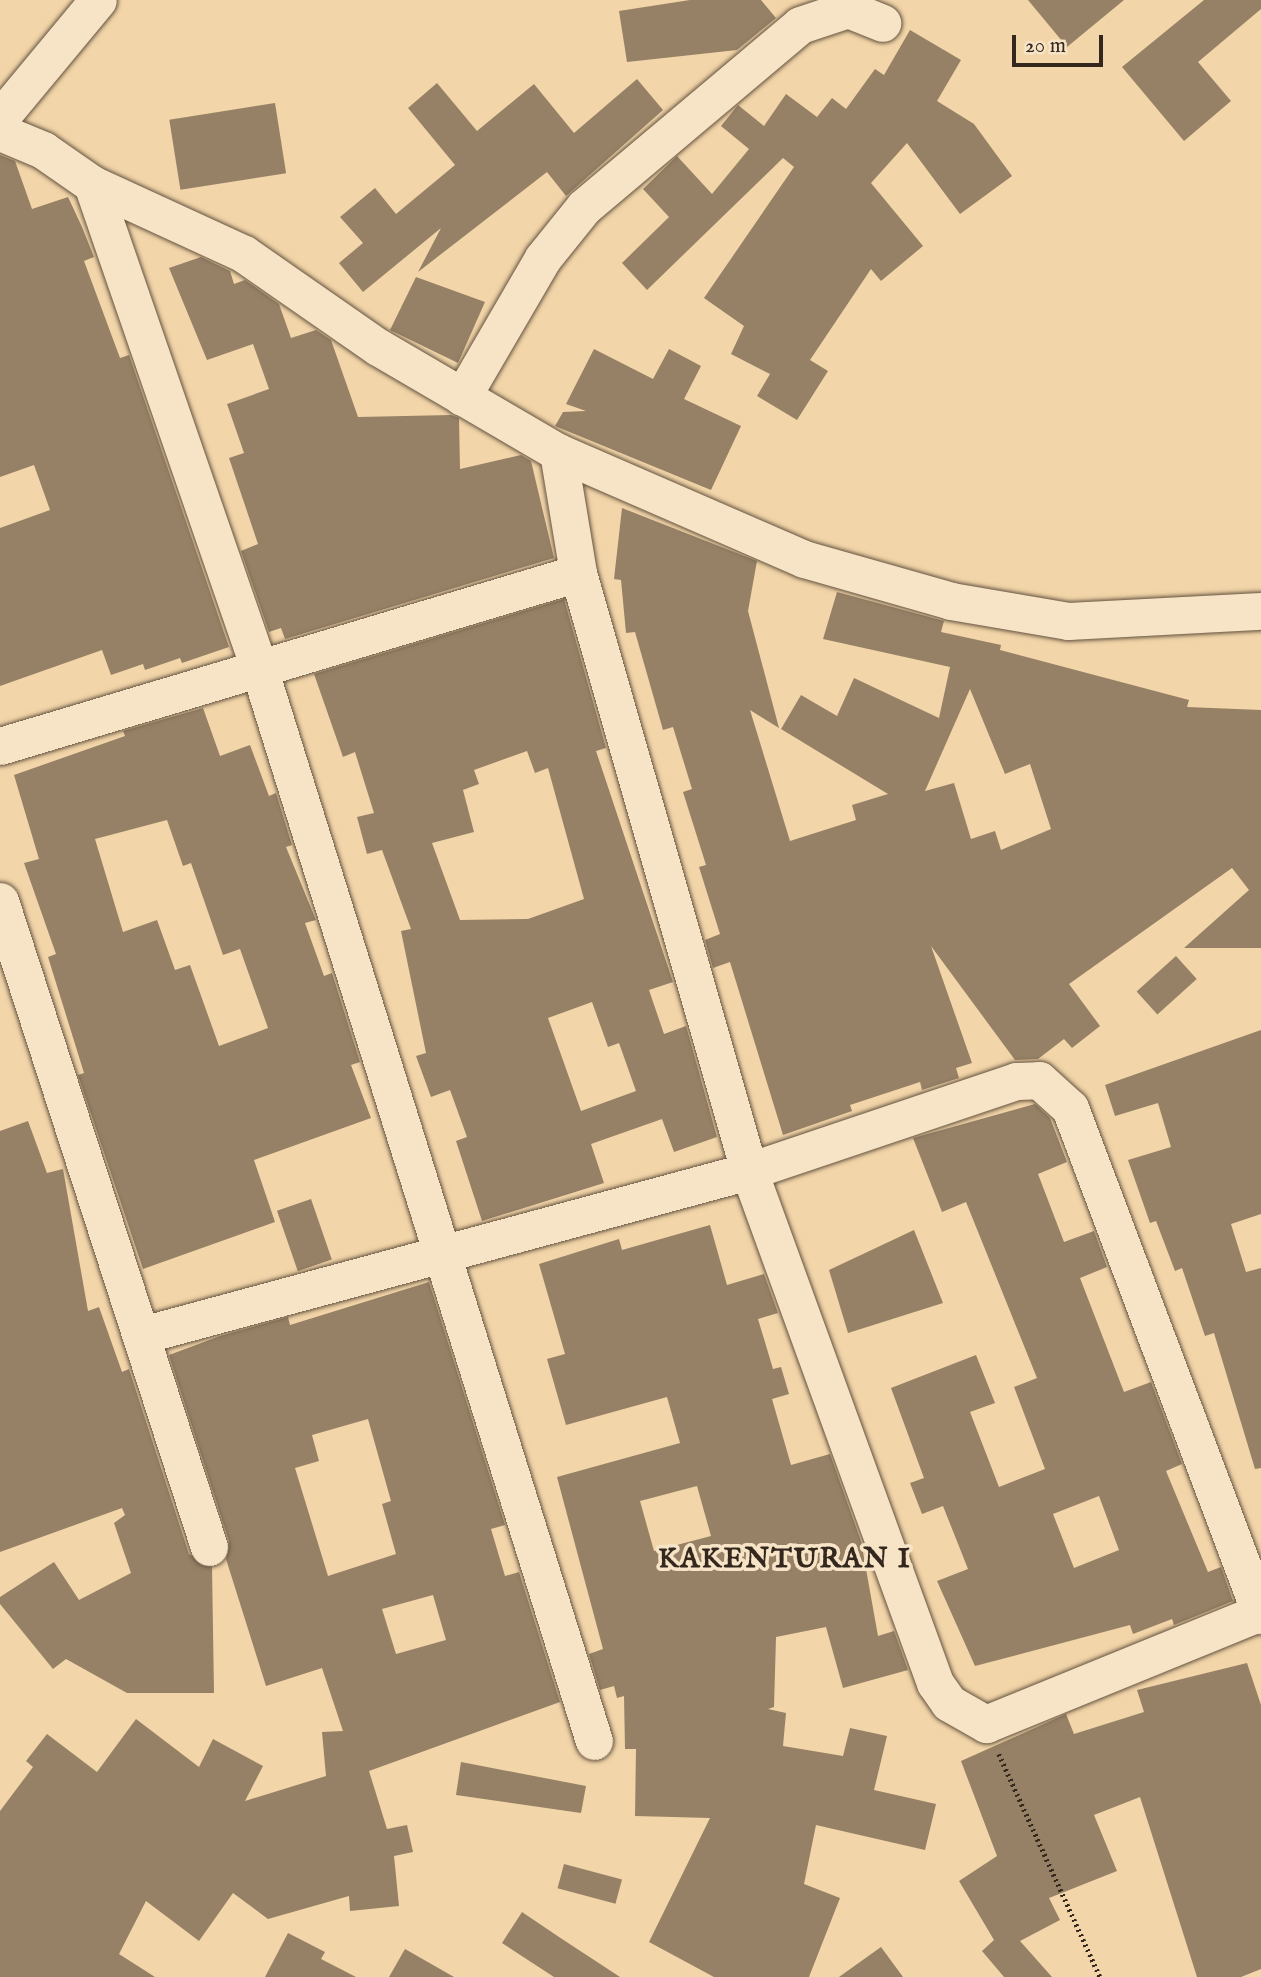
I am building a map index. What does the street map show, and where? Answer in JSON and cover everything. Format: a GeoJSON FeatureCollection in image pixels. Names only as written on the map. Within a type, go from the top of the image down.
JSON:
{"type":"FeatureCollection","features":[{"type":"Feature","properties":{"kind":"street"},"geometry":{"type":"LineString","coordinates":[[0,118],[98,0]]}},
{"type":"Feature","properties":{"kind":"street"},"geometry":{"type":"LineString","coordinates":[[462,397],[543,258],[584,207],[800,25],[848,9],[882,23]]}},
{"type":"Feature","properties":{"kind":"street"},"geometry":{"type":"LineString","coordinates":[[0,132],[92,184],[244,254],[462,397],[558,452],[804,559],[951,601],[1068,621],[1261,611]]}},
{"type":"Feature","properties":{"kind":"street"},"geometry":{"type":"LineString","coordinates":[[92,184],[259,668],[594,1741]]}},
{"type":"Feature","properties":{"kind":"street"},"geometry":{"type":"LineString","coordinates":[[142,1335],[749,1171],[1016,1081],[1038,1080],[1059,1092],[1261,1613],[986,1724],[949,1703],[935,1683],[749,1171],[578,573],[558,452]]}},
{"type":"Feature","properties":{"kind":"street"},"geometry":{"type":"LineString","coordinates":[[0,746],[578,573]]}},
{"type":"Feature","properties":{"kind":"street"},"geometry":{"type":"LineString","coordinates":[[0,901],[209,1547]]}},
{"type":"Feature","properties":{"kind":"path"},"geometry":{"type":"LineString","coordinates":[[986,1724],[1100,1977]]}},
{"type":"Feature","properties":{"kind":"building"},"geometry":{"type":"Polygon","coordinates":[[[690,0],[761,0],[776,18],[737,50],[627,62],[619,11],[690,0]]]}},
{"type":"Feature","properties":{"kind":"building"},"geometry":{"type":"Polygon","coordinates":[[[1028,0],[1124,0],[1067,47],[1028,0]]]}},
{"type":"Feature","properties":{"kind":"building"},"geometry":{"type":"Polygon","coordinates":[[[1204,0],[1261,0],[1261,9],[1198,62],[1231,101],[1184,141],[1122,67],[1204,0]]]}},
{"type":"Feature","properties":{"kind":"building"},"geometry":{"type":"Polygon","coordinates":[[[910,30],[961,60],[937,101],[974,124],[1012,176],[960,214],[907,143],[871,183],[923,246],[881,281],[871,269],[810,360],[828,371],[797,420],[757,396],[770,374],[731,354],[744,326],[704,298],[794,167],[783,158],[647,290],[622,263],[669,217],[643,189],[677,156],[712,194],[749,149],[721,126],[738,105],[764,126],[786,94],[817,117],[832,98],[846,109],[875,69],[884,75],[910,30]]]}},
{"type":"Feature","properties":{"kind":"building"},"geometry":{"type":"Polygon","coordinates":[[[637,79],[663,110],[566,196],[547,172],[418,272],[441,228],[363,292],[339,263],[363,243],[340,217],[375,188],[396,214],[455,165],[408,108],[437,83],[477,131],[534,84],[574,133],[637,79]]]}},
{"type":"Feature","properties":{"kind":"building"},"geometry":{"type":"Polygon","coordinates":[[[275,103],[286,173],[180,190],[169,120],[275,103]]]}},
{"type":"Feature","properties":{"kind":"building"},"geometry":{"type":"Polygon","coordinates":[[[0,155],[15,161],[32,209],[68,197],[82,227],[94,257],[84,261],[120,358],[129,355],[229,647],[182,663],[180,658],[145,670],[143,664],[111,675],[102,650],[0,686],[0,528],[50,510],[34,465],[0,477],[0,155]]]}},
{"type":"Feature","properties":{"kind":"building"},"geometry":{"type":"Polygon","coordinates":[[[201,257],[230,271],[234,284],[245,280],[279,304],[291,338],[316,330],[331,340],[358,417],[451,415],[459,418],[460,469],[521,455],[531,461],[554,558],[285,639],[281,628],[269,632],[241,551],[258,544],[229,458],[244,453],[227,404],[269,389],[253,344],[207,360],[169,268],[201,257]]]}},
{"type":"Feature","properties":{"kind":"building"},"geometry":{"type":"Polygon","coordinates":[[[416,277],[485,302],[458,363],[390,330],[416,277]]]}},
{"type":"Feature","properties":{"kind":"building"},"geometry":{"type":"Polygon","coordinates":[[[594,349],[653,379],[669,349],[701,366],[684,399],[741,426],[711,490],[555,426],[563,412],[586,411],[566,404],[594,349]]]}},
{"type":"Feature","properties":{"kind":"building"},"geometry":{"type":"Polygon","coordinates":[[[622,508],[757,561],[748,611],[779,728],[750,710],[790,841],[856,820],[852,805],[888,794],[781,729],[801,695],[837,716],[854,678],[939,718],[950,667],[823,639],[837,592],[944,621],[941,632],[1001,645],[1000,650],[1189,700],[1187,707],[1261,710],[1261,948],[1184,948],[1249,890],[1232,868],[1069,984],[1100,1026],[1072,1048],[1064,1039],[1038,1059],[1015,1060],[931,946],[972,1063],[956,1068],[959,1078],[922,1090],[920,1082],[850,1105],[852,1111],[783,1135],[730,962],[713,968],[705,940],[720,934],[699,867],[706,865],[683,792],[692,789],[673,727],[663,730],[635,632],[626,633],[621,580],[614,579],[622,508]],[[970,689],[925,791],[954,783],[971,839],[995,831],[1001,850],[1051,829],[1030,764],[1005,774],[970,689]]]}},
{"type":"Feature","properties":{"kind":"building"},"geometry":{"type":"Polygon","coordinates":[[[564,599],[606,748],[596,751],[673,982],[649,990],[664,1034],[686,1026],[717,1137],[674,1152],[662,1119],[591,1144],[604,1183],[482,1221],[456,1141],[467,1137],[450,1090],[431,1097],[416,1056],[426,1053],[401,931],[411,929],[382,850],[367,854],[357,817],[374,813],[355,752],[343,757],[314,674],[564,599]],[[527,751],[474,770],[479,784],[463,790],[474,832],[432,843],[460,920],[528,919],[584,899],[548,768],[535,773],[527,751]],[[592,1002],[548,1018],[581,1111],[636,1091],[619,1043],[608,1047],[592,1002]]]}},
{"type":"Feature","properties":{"kind":"building"},"geometry":{"type":"Polygon","coordinates":[[[203,708],[220,756],[250,745],[269,796],[276,793],[292,845],[286,847],[316,920],[305,923],[324,976],[332,973],[360,1062],[351,1065],[371,1118],[254,1160],[275,1222],[143,1269],[78,1075],[84,1073],[48,957],[56,954],[24,863],[39,859],[14,775],[125,736],[123,731],[203,708]],[[167,820],[95,839],[123,932],[157,920],[175,970],[190,965],[219,1046],[268,1028],[240,949],[223,955],[191,863],[183,866],[167,820]]]}},
{"type":"Feature","properties":{"kind":"building"},"geometry":{"type":"Polygon","coordinates":[[[1176,956],[1197,979],[1157,1015],[1137,991],[1176,956]]]}},
{"type":"Feature","properties":{"kind":"building"},"geometry":{"type":"Polygon","coordinates":[[[1261,1030],[1261,1214],[1231,1224],[1246,1272],[1261,1268],[1261,1468],[1255,1469],[1214,1333],[1205,1336],[1182,1268],[1175,1271],[1156,1221],[1150,1223],[1128,1160],[1171,1147],[1158,1103],[1115,1116],[1105,1085],[1261,1030]]]}},
{"type":"Feature","properties":{"kind":"building"},"geometry":{"type":"Polygon","coordinates":[[[1035,1104],[1050,1118],[1067,1162],[1038,1174],[1064,1242],[1094,1231],[1107,1267],[1080,1278],[1124,1392],[1151,1382],[1182,1464],[1166,1471],[1208,1572],[1221,1567],[1233,1601],[1174,1625],[1172,1619],[1133,1634],[1130,1625],[975,1666],[937,1581],[968,1569],[943,1506],[922,1514],[910,1483],[924,1478],[891,1388],[976,1355],[995,1403],[970,1412],[999,1487],[1045,1469],[1014,1387],[1037,1378],[966,1202],[942,1212],[913,1138],[1035,1104]],[[1099,1496],[1053,1514],[1074,1568],[1119,1550],[1099,1496]]]}},
{"type":"Feature","properties":{"kind":"building"},"geometry":{"type":"Polygon","coordinates":[[[28,1121],[47,1173],[63,1169],[88,1311],[99,1307],[122,1372],[129,1369],[189,1554],[212,1567],[214,1693],[127,1693],[66,1659],[53,1669],[0,1604],[0,1597],[54,1562],[79,1600],[131,1573],[114,1523],[125,1515],[122,1508],[0,1552],[0,1131],[28,1121]]]}},
{"type":"Feature","properties":{"kind":"building"},"geometry":{"type":"Polygon","coordinates":[[[311,1199],[332,1260],[298,1271],[277,1211],[311,1199]]]}},
{"type":"Feature","properties":{"kind":"building"},"geometry":{"type":"Polygon","coordinates":[[[710,1225],[727,1285],[764,1274],[778,1313],[758,1319],[773,1369],[781,1367],[789,1394],[772,1399],[791,1465],[830,1454],[861,1541],[878,1636],[894,1631],[908,1670],[843,1688],[826,1627],[776,1637],[774,1707],[768,1709],[786,1713],[783,1746],[843,1756],[850,1728],[887,1736],[874,1790],[936,1804],[925,1850],[816,1825],[804,1884],[840,1898],[809,1977],[714,1977],[649,1942],[710,1818],[635,1816],[636,1749],[625,1749],[624,1696],[617,1698],[614,1686],[600,1690],[589,1654],[603,1649],[557,1477],[680,1443],[667,1397],[566,1425],[547,1359],[565,1354],[539,1264],[619,1239],[622,1250],[710,1225]],[[697,1486],[640,1501],[654,1551],[711,1536],[697,1486]]]}},
{"type":"Feature","properties":{"kind":"building"},"geometry":{"type":"Polygon","coordinates":[[[914,1230],[943,1303],[848,1333],[829,1270],[914,1230]]]}},
{"type":"Feature","properties":{"kind":"building"},"geometry":{"type":"Polygon","coordinates":[[[429,1282],[505,1525],[491,1529],[505,1576],[519,1572],[560,1702],[369,1771],[387,1829],[407,1825],[413,1852],[394,1856],[399,1906],[350,1911],[349,1896],[268,1919],[233,1893],[199,1941],[146,1901],[119,1954],[155,1977],[0,1977],[0,1811],[33,1767],[26,1761],[47,1734],[97,1772],[136,1719],[199,1767],[213,1739],[263,1766],[245,1801],[326,1776],[322,1732],[343,1731],[322,1668],[266,1686],[226,1559],[229,1541],[169,1355],[220,1336],[288,1317],[290,1325],[429,1282]],[[368,1419],[312,1435],[319,1461],[295,1468],[328,1576],[396,1554],[382,1504],[391,1501],[368,1419]],[[433,1595],[382,1609],[396,1654],[446,1640],[433,1595]]]}},
{"type":"Feature","properties":{"kind":"building"},"geometry":{"type":"Polygon","coordinates":[[[1247,1663],[1261,1705],[1261,1969],[1241,1977],[1197,1977],[1140,1797],[1094,1815],[1117,1871],[1049,1898],[1060,1920],[1020,1941],[1052,1977],[1004,1977],[982,1951],[994,1940],[959,1881],[997,1856],[961,1761],[1066,1714],[1074,1734],[1144,1712],[1137,1690],[1247,1663]]]}},
{"type":"Feature","properties":{"kind":"building"},"geometry":{"type":"Polygon","coordinates":[[[461,1762],[586,1786],[581,1813],[456,1795],[461,1762]]]}},
{"type":"Feature","properties":{"kind":"building"},"geometry":{"type":"Polygon","coordinates":[[[564,1864],[622,1880],[615,1904],[558,1888],[564,1864]]]}},
{"type":"Feature","properties":{"kind":"building"},"geometry":{"type":"Polygon","coordinates":[[[522,1912],[620,1977],[554,1977],[502,1943],[522,1912]]]}},
{"type":"Feature","properties":{"kind":"building"},"geometry":{"type":"Polygon","coordinates":[[[288,1933],[325,1952],[321,1959],[356,1977],[265,1977],[288,1933]]]}},
{"type":"Feature","properties":{"kind":"building"},"geometry":{"type":"Polygon","coordinates":[[[881,1947],[903,1977],[839,1977],[881,1947]]]}},
{"type":"Feature","properties":{"kind":"building"},"geometry":{"type":"Polygon","coordinates":[[[405,1949],[454,1977],[389,1977],[405,1949]]]}},
{"type":"Feature","properties":{"kind":"district","name":"KAKENTURAN I"},"geometry":{"type":"Point","coordinates":[785,1560]}}]}
